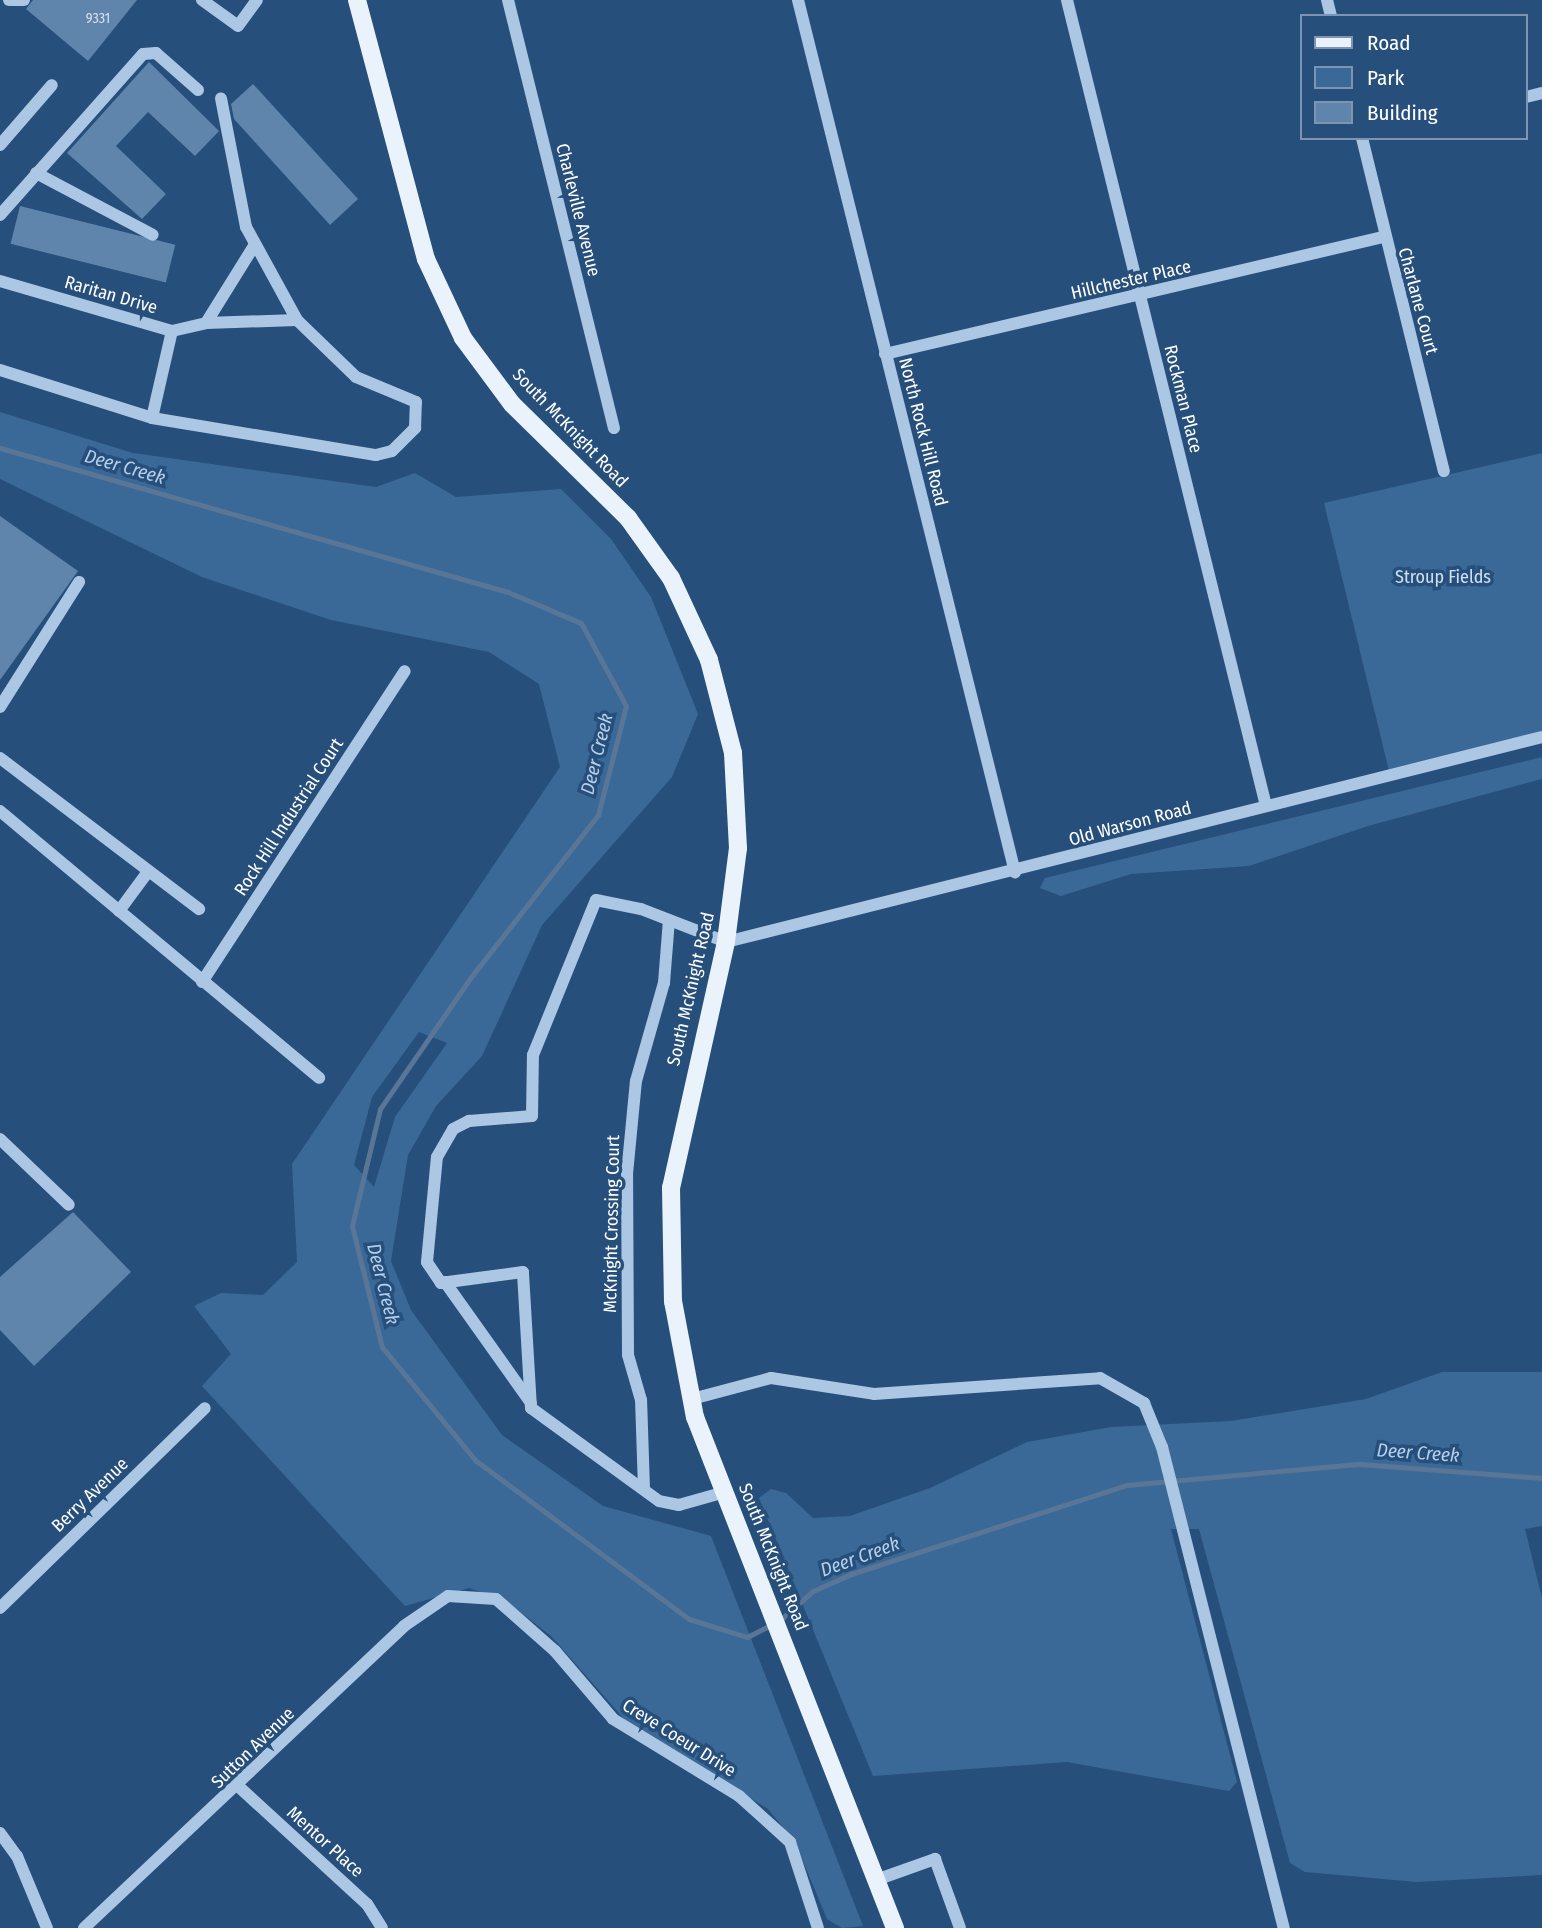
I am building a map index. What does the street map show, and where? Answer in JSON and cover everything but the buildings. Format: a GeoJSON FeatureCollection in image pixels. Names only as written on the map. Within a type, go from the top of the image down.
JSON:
{"type":"FeatureCollection","features":[{"type":"Feature","properties":{"kind":"main road","name":"South McKnight Road"},"geometry":{"type":"LineString","coordinates":[[357,0],[426,259],[463,338],[512,404],[628,518],[671,578],[709,660],[734,767],[738,848],[726,942],[671,1188],[673,1301],[692,1399],[725,1492],[877,1880],[893,1928]]}},
{"type":"Feature","properties":{"kind":"street"},"geometry":{"type":"LineString","coordinates":[[9,0],[24,0]]}},
{"type":"Feature","properties":{"kind":"street"},"geometry":{"type":"LineString","coordinates":[[202,0],[235,18],[248,0]]}},
{"type":"Feature","properties":{"kind":"street"},"geometry":{"type":"LineString","coordinates":[[202,0],[238,26],[257,0]]}},
{"type":"Feature","properties":{"kind":"street","name":"Charleville Avenue"},"geometry":{"type":"LineString","coordinates":[[509,0],[614,428]]}},
{"type":"Feature","properties":{"kind":"street","name":"North Rock Hill Road"},"geometry":{"type":"LineString","coordinates":[[798,0],[1015,872]]}},
{"type":"Feature","properties":{"kind":"street","name":"Rockman Place"},"geometry":{"type":"LineString","coordinates":[[1067,0],[1266,806]]}},
{"type":"Feature","properties":{"kind":"street"},"geometry":{"type":"LineString","coordinates":[[0,215],[143,54],[156,52],[198,90]]}},
{"type":"Feature","properties":{"kind":"street"},"geometry":{"type":"LineString","coordinates":[[0,145],[51,85]]}},
{"type":"Feature","properties":{"kind":"street"},"geometry":{"type":"LineString","coordinates":[[0,370],[152,418],[376,455],[393,451],[415,429],[416,402],[356,377],[297,320],[254,246],[237,200],[221,98]]}},
{"type":"Feature","properties":{"kind":"street","name":"Charlane Court"},"geometry":{"type":"LineString","coordinates":[[1362,140],[1384,237],[1444,471]]}},
{"type":"Feature","properties":{"kind":"street"},"geometry":{"type":"LineString","coordinates":[[36,173],[153,235]]}},
{"type":"Feature","properties":{"kind":"street","name":"Hillchester Place"},"geometry":{"type":"LineString","coordinates":[[885,354],[1139,297],[1384,237]]}},
{"type":"Feature","properties":{"kind":"street"},"geometry":{"type":"LineString","coordinates":[[206,323],[254,246]]}},
{"type":"Feature","properties":{"kind":"street","name":"Raritan Drive"},"geometry":{"type":"LineString","coordinates":[[0,281],[172,331],[206,323],[297,320]]}},
{"type":"Feature","properties":{"kind":"street"},"geometry":{"type":"LineString","coordinates":[[152,418],[172,331]]}},
{"type":"Feature","properties":{"kind":"street"},"geometry":{"type":"LineString","coordinates":[[0,707],[79,582]]}},
{"type":"Feature","properties":{"kind":"street","name":"Rock Hill Industrial Court"},"geometry":{"type":"LineString","coordinates":[[202,982],[405,671]]}},
{"type":"Feature","properties":{"kind":"street","name":"Old Warson Road"},"geometry":{"type":"LineString","coordinates":[[726,942],[1015,872],[1542,737]]}},
{"type":"Feature","properties":{"kind":"street"},"geometry":{"type":"LineString","coordinates":[[0,758],[147,873],[199,909]]}},
{"type":"Feature","properties":{"kind":"street"},"geometry":{"type":"LineString","coordinates":[[0,811],[319,1078]]}},
{"type":"Feature","properties":{"kind":"street"},"geometry":{"type":"LineString","coordinates":[[119,911],[147,873]]}},
{"type":"Feature","properties":{"kind":"street"},"geometry":{"type":"LineString","coordinates":[[725,1492],[679,1505],[644,1489],[531,1403],[445,1282],[427,1262],[437,1157],[453,1129],[469,1121],[532,1116],[533,1055],[596,900],[669,920],[726,942]]}},
{"type":"Feature","properties":{"kind":"street","name":"McKnight Crossing Court"},"geometry":{"type":"LineString","coordinates":[[644,1489],[641,1400],[628,1354],[627,1174],[636,1081],[664,983],[669,920]]}},
{"type":"Feature","properties":{"kind":"street"},"geometry":{"type":"LineString","coordinates":[[0,1139],[69,1205]]}},
{"type":"Feature","properties":{"kind":"street"},"geometry":{"type":"LineString","coordinates":[[445,1282],[523,1272],[531,1403]]}},
{"type":"Feature","properties":{"kind":"street"},"geometry":{"type":"LineString","coordinates":[[692,1399],[771,1378],[874,1394],[1100,1378],[1144,1403],[1162,1447],[1282,1922]]}},
{"type":"Feature","properties":{"kind":"street","name":"Berry Avenue"},"geometry":{"type":"LineString","coordinates":[[0,1608],[205,1408]]}},
{"type":"Feature","properties":{"kind":"street","name":"Sutton Avenue"},"geometry":{"type":"LineString","coordinates":[[84,1928],[238,1786],[404,1626],[447,1596]]}},
{"type":"Feature","properties":{"kind":"street","name":"Creve Coeur Drive"},"geometry":{"type":"LineString","coordinates":[[447,1596],[496,1599],[555,1651],[613,1719],[738,1796],[790,1842],[818,1928]]}},
{"type":"Feature","properties":{"kind":"street","name":"Mentor Place"},"geometry":{"type":"LineString","coordinates":[[238,1786],[367,1904],[382,1928]]}},
{"type":"Feature","properties":{"kind":"street"},"geometry":{"type":"LineString","coordinates":[[0,1833],[17,1856],[47,1928]]}},
{"type":"Feature","properties":{"kind":"street"},"geometry":{"type":"LineString","coordinates":[[877,1880],[935,1859],[960,1928]]}},
{"type":"Feature","properties":{"kind":"green space"},"geometry":{"type":"Polygon","coordinates":[[[0,412],[133,453],[376,487],[415,473],[456,497],[561,489],[611,539],[651,597],[698,714],[672,777],[542,925],[482,1056],[436,1106],[408,1155],[391,1261],[411,1310],[502,1435],[603,1506],[711,1536],[863,1926],[842,1928],[827,1919],[795,1842],[768,1809],[626,1721],[551,1636],[506,1601],[469,1588],[405,1606],[202,1386],[231,1354],[194,1306],[221,1293],[263,1295],[297,1262],[292,1164],[560,767],[539,684],[489,652],[331,620],[202,577],[0,479],[0,412]],[[419,1032],[372,1097],[354,1165],[374,1187],[395,1117],[447,1043],[419,1032]]]}},
{"type":"Feature","properties":{"kind":"green space","name":"Stroup Fields"},"geometry":{"type":"Polygon","coordinates":[[[1542,453],[1542,734],[1389,771],[1324,503],[1542,453]]]}},
{"type":"Feature","properties":{"kind":"green space"},"geometry":{"type":"Polygon","coordinates":[[[1542,757],[1542,779],[1368,826],[1249,866],[1131,874],[1061,896],[1040,888],[1045,878],[1542,757]]]}},
{"type":"Feature","properties":{"kind":"green space"},"geometry":{"type":"Polygon","coordinates":[[[1442,1372],[1542,1372],[1542,1526],[1525,1529],[1542,1598],[1542,1875],[1417,1882],[1305,1872],[1290,1863],[1199,1529],[1171,1529],[1237,1782],[1229,1791],[1067,1762],[873,1776],[759,1498],[771,1489],[786,1493],[813,1518],[850,1516],[930,1488],[1027,1442],[1111,1427],[1231,1421],[1366,1399],[1442,1372]]]}},
{"type":"Feature","properties":{"kind":"waterway","name":"Deer Creek"},"geometry":{"type":"LineString","coordinates":[[0,448],[508,592],[581,623],[626,706],[598,815],[471,977],[380,1109],[352,1226],[382,1347],[475,1460],[689,1619],[747,1637],[779,1621],[813,1591],[851,1574],[1127,1485],[1360,1464],[1542,1478]]}}]}
